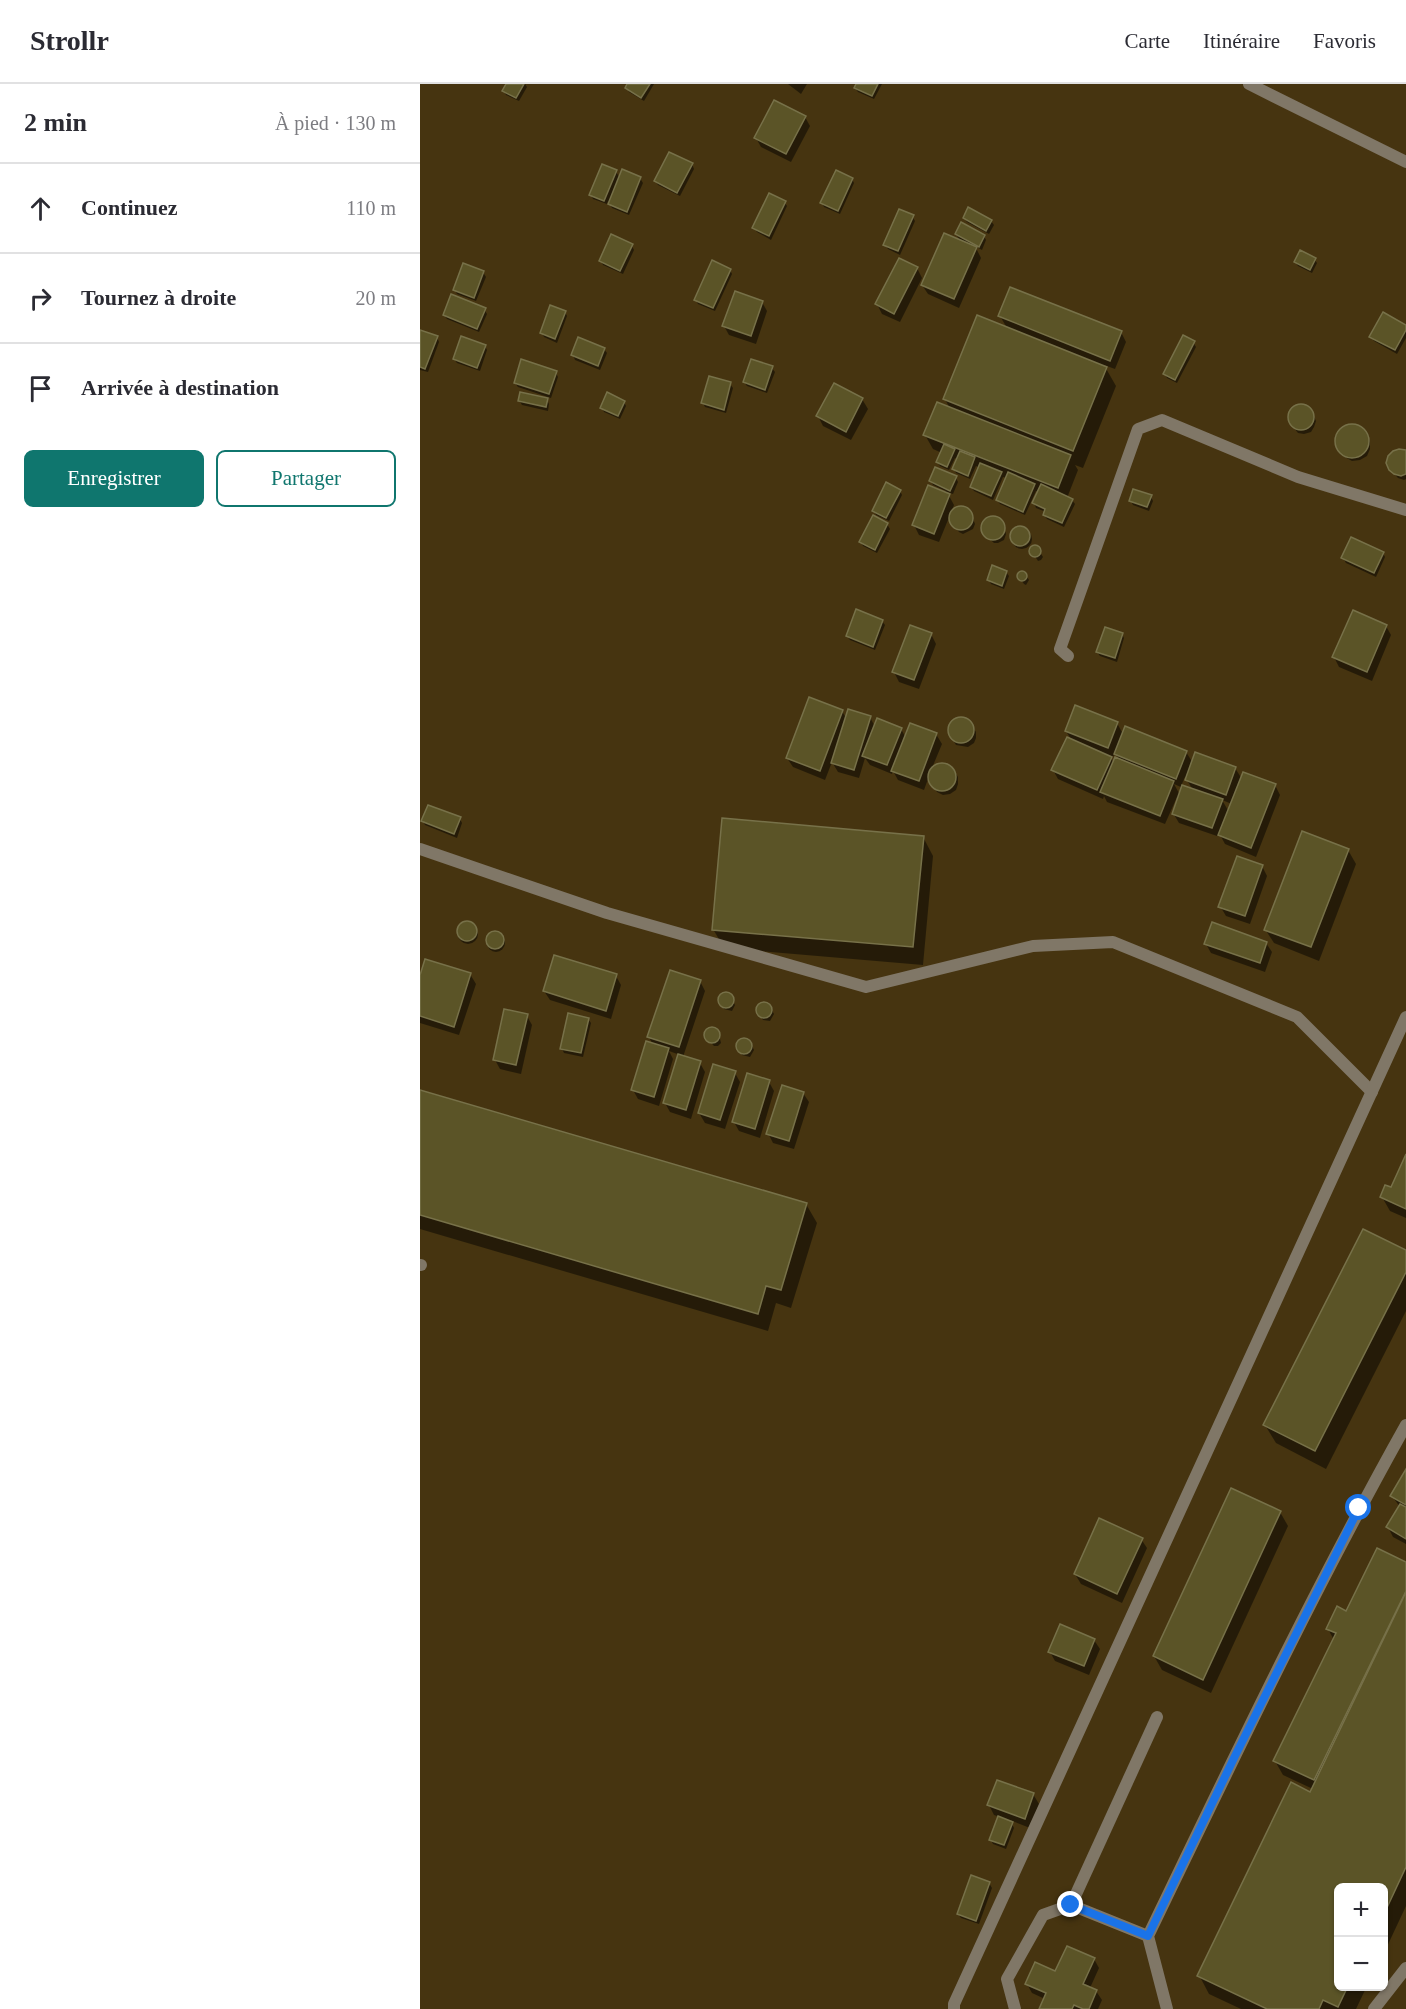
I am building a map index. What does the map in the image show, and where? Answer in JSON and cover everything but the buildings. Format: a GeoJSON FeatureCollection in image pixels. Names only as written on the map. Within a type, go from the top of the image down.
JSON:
{"type":"FeatureCollection","features":[{"type":"Feature","properties":{"kind":"street"},"geometry":{"type":"LineString","coordinates":[[1249,84],[1406,162]]}},
{"type":"Feature","properties":{"kind":"street"},"geometry":{"type":"LineString","coordinates":[[1068,656],[1060,649],[1138,429],[1162,420],[1298,477],[1406,510]]}},
{"type":"Feature","properties":{"kind":"street"},"geometry":{"type":"LineString","coordinates":[[420,849],[607,913],[866,987],[1033,946],[1113,942],[1297,1017],[1372,1092]]}},
{"type":"Feature","properties":{"kind":"street"},"geometry":{"type":"LineString","coordinates":[[954,2009],[954,2004],[1406,1017]]}},
{"type":"Feature","properties":{"kind":"street"},"geometry":{"type":"LineString","coordinates":[[1167,2009],[1148,1936],[1359,1508],[1406,1425]]}},
{"type":"Feature","properties":{"kind":"street"},"geometry":{"type":"LineString","coordinates":[[1071,1905],[1156,1717]]}},
{"type":"Feature","properties":{"kind":"street"},"geometry":{"type":"LineString","coordinates":[[1015,2009],[1007,1979],[1043,1915],[1071,1905],[1148,1936]]}},
{"type":"Feature","properties":{"kind":"street"},"geometry":{"type":"LineString","coordinates":[[1374,2009],[1406,1968]]}},
{"type":"Feature","properties":{"kind":"route"},"geometry":{"type":"LineString","coordinates":[[1071,1905],[1148,1936],[1359,1508]]}}]}
